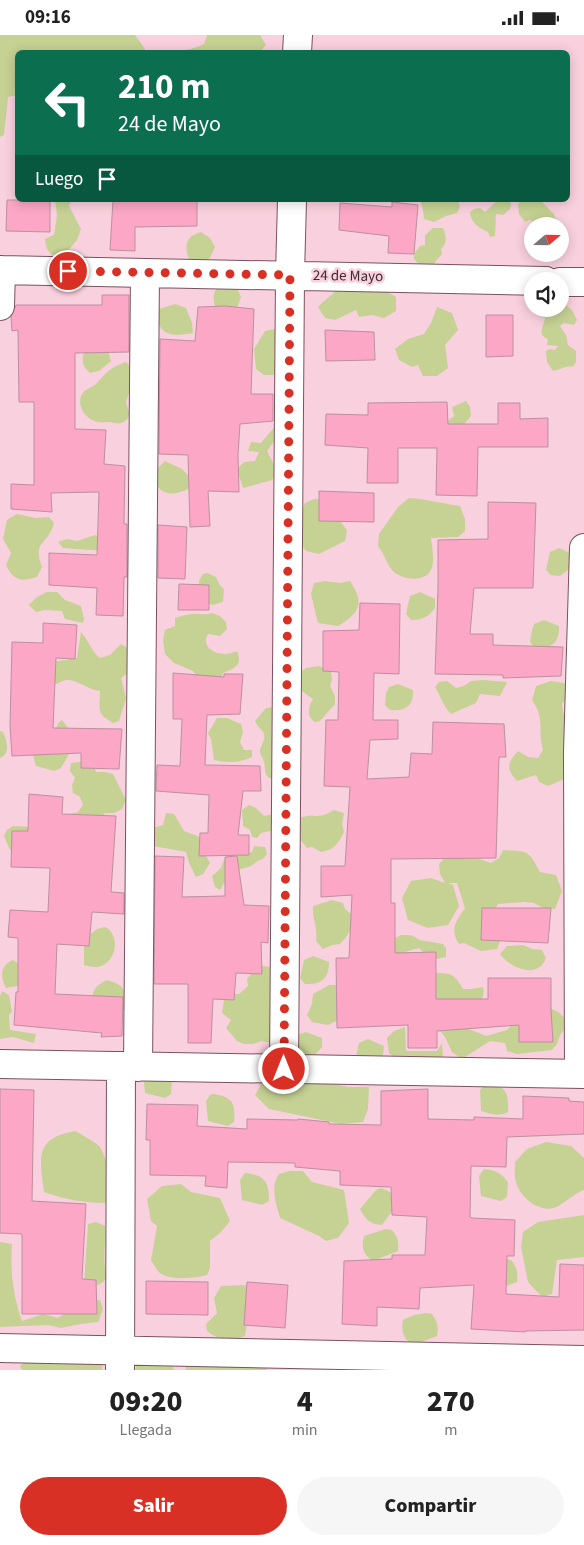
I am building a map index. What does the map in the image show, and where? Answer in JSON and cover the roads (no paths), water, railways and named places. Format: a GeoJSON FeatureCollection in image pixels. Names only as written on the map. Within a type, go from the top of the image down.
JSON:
{"type":"FeatureCollection","features":[{"type":"Feature","properties":{"kind":"street"},"geometry":{"type":"LineString","coordinates":[[297,50],[298,35]]}},
{"type":"Feature","properties":{"kind":"street"},"geometry":{"type":"LineString","coordinates":[[284,1069],[292,202]]}},
{"type":"Feature","properties":{"kind":"street"},"geometry":{"type":"LineString","coordinates":[[0,306],[1,270]]}},
{"type":"Feature","properties":{"kind":"street","name":"24 de Mayo"},"geometry":{"type":"LineString","coordinates":[[1,270],[524,280]]}},
{"type":"Feature","properties":{"kind":"street"},"geometry":{"type":"LineString","coordinates":[[120,1359],[130,1067],[145,273]]}},
{"type":"Feature","properties":{"kind":"street"},"geometry":{"type":"LineString","coordinates":[[569,282],[584,282]]}},
{"type":"Feature","properties":{"kind":"street"},"geometry":{"type":"LineString","coordinates":[[0,1064],[582,1074],[581,752],[584,548]]}},
{"type":"Feature","properties":{"kind":"street"},"geometry":{"type":"LineString","coordinates":[[0,1347],[120,1359],[584,1361]]}}]}
